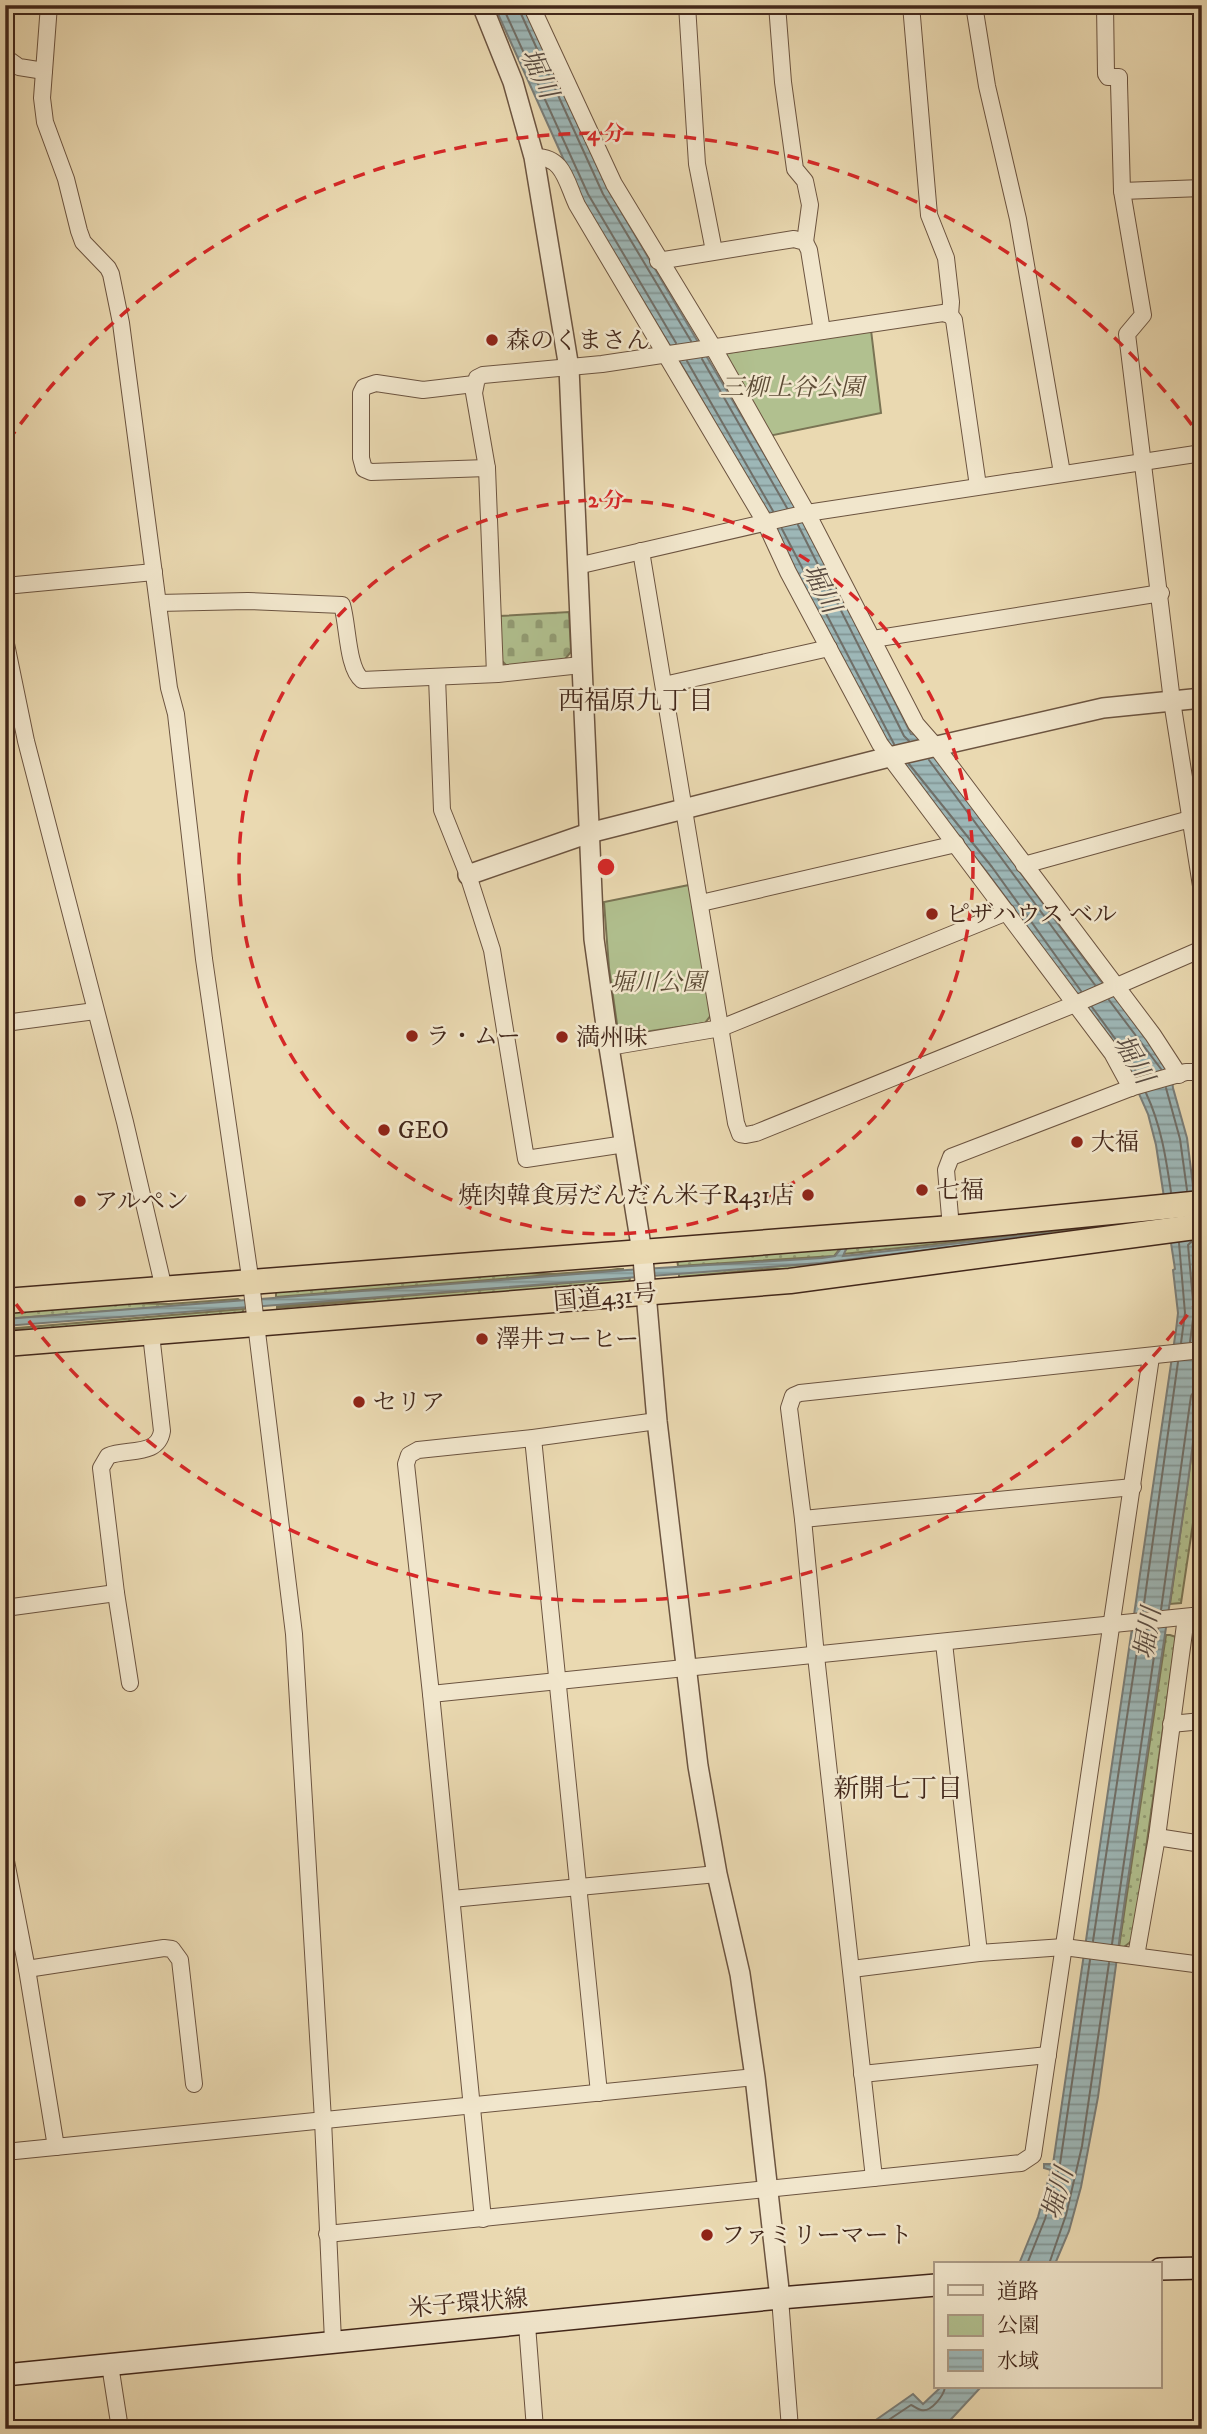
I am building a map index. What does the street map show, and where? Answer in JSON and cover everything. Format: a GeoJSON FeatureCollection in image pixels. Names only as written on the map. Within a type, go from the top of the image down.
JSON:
{"type":"FeatureCollection","features":[{"type":"Feature","properties":{"kind":"highway","name":"国道431号"},"geometry":{"type":"LineString","coordinates":[[5,1344],[151,1334],[256,1321],[790,1281],[1154,1221],[1202,1203]]}},
{"type":"Feature","properties":{"kind":"highway","name":"国道431号"},"geometry":{"type":"LineString","coordinates":[[5,1301],[163,1289],[251,1286],[951,1228],[1154,1221],[1202,1226]]}},
{"type":"Feature","properties":{"kind":"main road"},"geometry":{"type":"LineString","coordinates":[[1162,2269],[1202,2268]]}},
{"type":"Feature","properties":{"kind":"main road","name":"米子環状線"},"geometry":{"type":"LineString","coordinates":[[5,2375],[934,2285]]}},
{"type":"Feature","properties":{"kind":"street"},"geometry":{"type":"LineString","coordinates":[[49,5],[42,104],[45,122],[62,167],[79,231],[90,251],[108,268],[114,283],[169,688],[176,714],[204,959],[256,1321],[294,1634],[323,2120],[333,2342]]}},
{"type":"Feature","properties":{"kind":"street"},"geometry":{"type":"LineString","coordinates":[[482,5],[513,82],[534,157],[569,368],[594,939],[643,1255],[657,1421],[698,1766],[717,1874],[740,1974],[755,2077],[780,2298],[790,2429]]}},
{"type":"Feature","properties":{"kind":"street"},"geometry":{"type":"LineString","coordinates":[[531,5],[614,184],[807,513],[916,724],[937,748],[1116,986],[1176,1075]]}},
{"type":"Feature","properties":{"kind":"street"},"geometry":{"type":"LineString","coordinates":[[687,5],[698,164],[714,251]]}},
{"type":"Feature","properties":{"kind":"street"},"geometry":{"type":"LineString","coordinates":[[777,5],[783,82],[795,169],[805,181],[810,205],[805,242],[809,250],[822,331]]}},
{"type":"Feature","properties":{"kind":"street"},"geometry":{"type":"LineString","coordinates":[[911,5],[929,215],[946,258],[950,315]]}},
{"type":"Feature","properties":{"kind":"street"},"geometry":{"type":"LineString","coordinates":[[974,5],[987,86],[1018,219],[1062,473]]}},
{"type":"Feature","properties":{"kind":"street"},"geometry":{"type":"LineString","coordinates":[[1105,5],[1106,74],[1108,77],[1119,77],[1122,191],[1143,315],[1127,334],[1161,593],[1172,701],[1202,892]]}},
{"type":"Feature","properties":{"kind":"street"},"geometry":{"type":"LineString","coordinates":[[5,57],[19,67],[44,71]]}},
{"type":"Feature","properties":{"kind":"street"},"geometry":{"type":"LineString","coordinates":[[534,157],[551,158],[558,164],[577,205],[673,354],[765,522],[788,572],[880,744],[1112,1053],[1132,1087]]}},
{"type":"Feature","properties":{"kind":"street"},"geometry":{"type":"LineString","coordinates":[[1122,191],[1202,188]]}},
{"type":"Feature","properties":{"kind":"street"},"geometry":{"type":"LineString","coordinates":[[658,261],[794,239],[805,242]]}},
{"type":"Feature","properties":{"kind":"street"},"geometry":{"type":"LineString","coordinates":[[495,674],[486,468],[474,384],[477,378],[483,375],[569,368],[673,354],[943,313],[954,320],[978,485]]}},
{"type":"Feature","properties":{"kind":"street"},"geometry":{"type":"LineString","coordinates":[[474,384],[423,390],[383,383],[364,387],[361,393],[361,458],[364,469],[371,472],[486,468]]}},
{"type":"Feature","properties":{"kind":"street"},"geometry":{"type":"LineString","coordinates":[[577,566],[807,513],[1202,453]]}},
{"type":"Feature","properties":{"kind":"street"},"geometry":{"type":"LineString","coordinates":[[641,551],[740,1133],[746,1135],[1075,1004],[1202,949]]}},
{"type":"Feature","properties":{"kind":"street"},"geometry":{"type":"LineString","coordinates":[[5,586],[154,572]]}},
{"type":"Feature","properties":{"kind":"street"},"geometry":{"type":"LineString","coordinates":[[873,639],[1161,593]]}},
{"type":"Feature","properties":{"kind":"street"},"geometry":{"type":"LineString","coordinates":[[158,603],[337,603],[344,608],[353,666],[358,678],[362,680],[495,674],[581,665]]}},
{"type":"Feature","properties":{"kind":"street"},"geometry":{"type":"LineString","coordinates":[[5,639],[26,741],[125,1122],[163,1289]]}},
{"type":"Feature","properties":{"kind":"street"},"geometry":{"type":"LineString","coordinates":[[664,685],[829,648]]}},
{"type":"Feature","properties":{"kind":"street"},"geometry":{"type":"LineString","coordinates":[[437,677],[442,810],[492,950],[526,1159],[625,1144]]}},
{"type":"Feature","properties":{"kind":"street"},"geometry":{"type":"LineString","coordinates":[[467,876],[589,833],[890,757],[1103,708],[1202,698]]}},
{"type":"Feature","properties":{"kind":"street"},"geometry":{"type":"LineString","coordinates":[[1024,865],[1191,819]]}},
{"type":"Feature","properties":{"kind":"street"},"geometry":{"type":"LineString","coordinates":[[701,903],[956,844]]}},
{"type":"Feature","properties":{"kind":"street"},"geometry":{"type":"LineString","coordinates":[[609,1047],[721,1028],[1007,912]]}},
{"type":"Feature","properties":{"kind":"street"},"geometry":{"type":"LineString","coordinates":[[5,1023],[95,1011]]}},
{"type":"Feature","properties":{"kind":"street"},"geometry":{"type":"LineString","coordinates":[[951,1228],[946,1170],[951,1157],[1132,1087],[1176,1075],[1202,1072]]}},
{"type":"Feature","properties":{"kind":"street"},"geometry":{"type":"LineString","coordinates":[[130,1683],[101,1468],[108,1456],[149,1448],[158,1445],[161,1440],[151,1334]]}},
{"type":"Feature","properties":{"kind":"street"},"geometry":{"type":"LineString","coordinates":[[874,2178],[789,1408],[793,1396],[800,1393],[1202,1350]]}},
{"type":"Feature","properties":{"kind":"street"},"geometry":{"type":"LineString","coordinates":[[327,2234],[768,2190],[1021,2163],[1028,2160],[1035,2149],[1064,1948],[1121,1623],[1133,1487],[1158,1356]]}},
{"type":"Feature","properties":{"kind":"street"},"geometry":{"type":"LineString","coordinates":[[483,2219],[406,1464],[409,1455],[418,1450],[657,1421]]}},
{"type":"Feature","properties":{"kind":"street"},"geometry":{"type":"LineString","coordinates":[[533,1438],[599,2094]]}},
{"type":"Feature","properties":{"kind":"street"},"geometry":{"type":"LineString","coordinates":[[803,1519],[1133,1487]]}},
{"type":"Feature","properties":{"kind":"street"},"geometry":{"type":"LineString","coordinates":[[5,1608],[116,1593]]}},
{"type":"Feature","properties":{"kind":"street"},"geometry":{"type":"LineString","coordinates":[[431,1694],[1188,1617],[1157,1837],[1136,1956]]}},
{"type":"Feature","properties":{"kind":"street"},"geometry":{"type":"LineString","coordinates":[[944,1643],[979,1953]]}},
{"type":"Feature","properties":{"kind":"street"},"geometry":{"type":"LineString","coordinates":[[1171,1724],[1202,1721]]}},
{"type":"Feature","properties":{"kind":"street"},"geometry":{"type":"LineString","coordinates":[[1157,1837],[1202,1844]]}},
{"type":"Feature","properties":{"kind":"street"},"geometry":{"type":"LineString","coordinates":[[5,1856],[27,1969],[56,2147]]}},
{"type":"Feature","properties":{"kind":"street"},"geometry":{"type":"LineString","coordinates":[[452,1899],[717,1874]]}},
{"type":"Feature","properties":{"kind":"street"},"geometry":{"type":"LineString","coordinates":[[852,1969],[979,1953],[1064,1948],[1202,1965]]}},
{"type":"Feature","properties":{"kind":"street"},"geometry":{"type":"LineString","coordinates":[[27,1969],[172,1949],[180,1960],[194,2084]]}},
{"type":"Feature","properties":{"kind":"street"},"geometry":{"type":"LineString","coordinates":[[862,2074],[1048,2055]]}},
{"type":"Feature","properties":{"kind":"street"},"geometry":{"type":"LineString","coordinates":[[5,2152],[755,2077]]}},
{"type":"Feature","properties":{"kind":"street"},"geometry":{"type":"LineString","coordinates":[[527,2325],[535,2429]]}},
{"type":"Feature","properties":{"kind":"street"},"geometry":{"type":"LineString","coordinates":[[110,2365],[120,2429]]}},
{"type":"Feature","properties":{"kind":"green space","name":"三柳上谷公園"},"geometry":{"type":"Polygon","coordinates":[[[871,330],[881,413],[769,436],[724,359],[727,353],[871,330]]]}},
{"type":"Feature","properties":{"kind":"green space"},"geometry":{"type":"Polygon","coordinates":[[[569,612],[571,652],[565,659],[508,667],[501,660],[500,616],[569,612]]]}},
{"type":"Feature","properties":{"kind":"green space","name":"堀川公園"},"geometry":{"type":"Polygon","coordinates":[[[689,885],[711,1015],[705,1023],[624,1035],[618,1031],[609,968],[604,902],[689,885]]]}},
{"type":"Feature","properties":{"kind":"green space"},"geometry":{"type":"Polygon","coordinates":[[[1152,1221],[843,1254],[849,1245],[1152,1221]]]}},
{"type":"Feature","properties":{"kind":"green space"},"geometry":{"type":"Polygon","coordinates":[[[842,1246],[834,1256],[678,1266],[677,1259],[842,1246]]]}},
{"type":"Feature","properties":{"kind":"green space"},"geometry":{"type":"Polygon","coordinates":[[[895,1255],[822,1269],[767,1269],[679,1277],[679,1273],[839,1262],[895,1255]]]}},
{"type":"Feature","properties":{"kind":"green space"},"geometry":{"type":"Polygon","coordinates":[[[624,1269],[276,1297],[276,1289],[486,1272],[553,1274],[624,1269]]]}},
{"type":"Feature","properties":{"kind":"green space"},"geometry":{"type":"Polygon","coordinates":[[[630,1278],[629,1284],[418,1304],[347,1302],[277,1308],[277,1306],[630,1278]]]}},
{"type":"Feature","properties":{"kind":"green space"},"geometry":{"type":"Polygon","coordinates":[[[238,1299],[241,1301],[5,1319],[5,1311],[106,1303],[169,1304],[238,1299]]]}},
{"type":"Feature","properties":{"kind":"green space"},"geometry":{"type":"Polygon","coordinates":[[[244,1309],[241,1315],[81,1330],[5,1329],[244,1309]]]}},
{"type":"Feature","properties":{"kind":"green space"},"geometry":{"type":"Polygon","coordinates":[[[1202,1382],[1202,1463],[1181,1603],[1170,1604],[1202,1382]]]}},
{"type":"Feature","properties":{"kind":"green space"},"geometry":{"type":"Polygon","coordinates":[[[1166,1635],[1176,1637],[1133,1940],[1124,1947],[1119,1947],[1166,1635]]]}},
{"type":"Feature","properties":{"kind":"water","name":"堀川"},"geometry":{"type":"Polygon","coordinates":[[[494,5],[523,5],[609,191],[809,530],[911,734],[920,735],[1058,924],[1100,980],[1122,1003],[1171,1071],[1187,1138],[1202,1257],[1202,1370],[1098,2097],[1081,2187],[1069,2231],[1056,2262],[1020,2262],[1038,2217],[1051,2170],[1044,2168],[1044,2164],[1053,2164],[1178,1313],[1175,1269],[1156,1145],[1148,1114],[1132,1078],[1040,944],[885,743],[762,506],[690,379],[581,198],[494,5]]]}},
{"type":"Feature","properties":{"kind":"water"},"geometry":{"type":"Polygon","coordinates":[[[1050,1233],[820,1263],[5,1326],[5,1319],[627,1270],[822,1258],[835,1256],[843,1246],[847,1247],[843,1256],[1050,1233]]]}},
{"type":"Feature","properties":{"kind":"water"},"geometry":{"type":"Polygon","coordinates":[[[940,2388],[980,2388],[942,2429],[863,2429],[913,2394],[923,2404],[940,2388]]]}},
{"type":"Feature","properties":{"kind":"place","name":"森のくまさん"},"geometry":{"type":"Point","coordinates":[492,340]}},
{"type":"Feature","properties":{"kind":"place","name":"ピザハウス ベル"},"geometry":{"type":"Point","coordinates":[932,914]}},
{"type":"Feature","properties":{"kind":"place","name":"ラ・ムー"},"geometry":{"type":"Point","coordinates":[412,1036]}},
{"type":"Feature","properties":{"kind":"place","name":"満州味"},"geometry":{"type":"Point","coordinates":[562,1037]}},
{"type":"Feature","properties":{"kind":"place","name":"GEO"},"geometry":{"type":"Point","coordinates":[384,1130]}},
{"type":"Feature","properties":{"kind":"place","name":"大福"},"geometry":{"type":"Point","coordinates":[1077,1142]}},
{"type":"Feature","properties":{"kind":"place","name":"七福"},"geometry":{"type":"Point","coordinates":[922,1190]}},
{"type":"Feature","properties":{"kind":"place","name":"焼肉韓食房だんだん米子R431店"},"geometry":{"type":"Point","coordinates":[808,1195]}},
{"type":"Feature","properties":{"kind":"place","name":"アルペン"},"geometry":{"type":"Point","coordinates":[80,1201]}},
{"type":"Feature","properties":{"kind":"place","name":"澤井コーヒー"},"geometry":{"type":"Point","coordinates":[482,1339]}},
{"type":"Feature","properties":{"kind":"place","name":"セリア"},"geometry":{"type":"Point","coordinates":[359,1402]}},
{"type":"Feature","properties":{"kind":"place","name":"ファミリーマート"},"geometry":{"type":"Point","coordinates":[707,2235]}},
{"type":"Feature","properties":{"kind":"district","name":"西福原九丁目"},"geometry":{"type":"Point","coordinates":[636,700]}},
{"type":"Feature","properties":{"kind":"district","name":"新開七丁目"},"geometry":{"type":"Point","coordinates":[898,1788]}}]}
